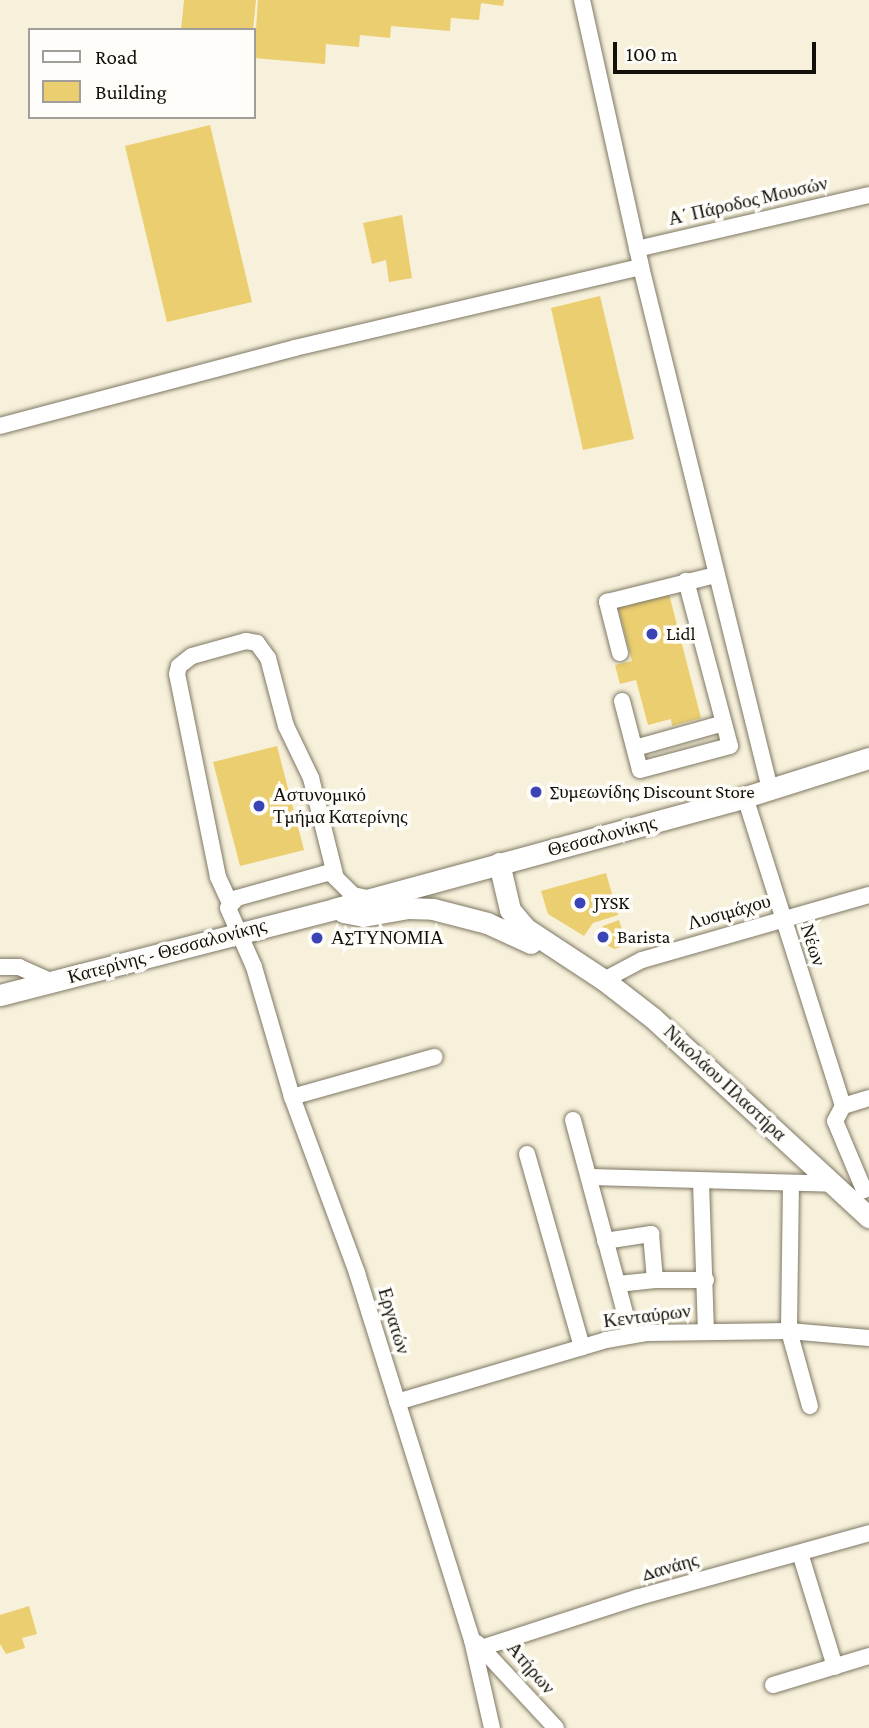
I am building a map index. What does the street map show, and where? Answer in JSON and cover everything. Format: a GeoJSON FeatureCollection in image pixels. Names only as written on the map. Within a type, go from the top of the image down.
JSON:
{"type":"FeatureCollection","features":[{"type":"Feature","properties":{"kind":"main road","name":"Θεσσαλονίκης"},"geometry":{"type":"LineString","coordinates":[[334,909],[745,797],[869,758]]}},
{"type":"Feature","properties":{"kind":"main road"},"geometry":{"type":"LineString","coordinates":[[492,865],[499,918],[508,932]]}},
{"type":"Feature","properties":{"kind":"main road","name":"Νικολάου Πλαστήρα"},"geometry":{"type":"LineString","coordinates":[[492,865],[517,920],[604,980],[661,1025],[834,1184],[865,1201]]}},
{"type":"Feature","properties":{"kind":"main road","name":"Νικολάου Πλαστήρα"},"geometry":{"type":"LineString","coordinates":[[334,909],[363,916],[408,908],[433,909],[470,917],[572,960]]}},
{"type":"Feature","properties":{"kind":"main road","name":"Κατερίνης - Θεσσαλονίκης"},"geometry":{"type":"LineString","coordinates":[[0,995],[334,909]]}},
{"type":"Feature","properties":{"kind":"street"},"geometry":{"type":"LineString","coordinates":[[582,0],[715,575],[770,789]]}},
{"type":"Feature","properties":{"kind":"street","name":"Α΄ Πάροδος Μουσών"},"geometry":{"type":"LineString","coordinates":[[638,248],[869,195]]}},
{"type":"Feature","properties":{"kind":"street"},"geometry":{"type":"LineString","coordinates":[[0,426],[295,348],[642,267]]}},
{"type":"Feature","properties":{"kind":"street"},"geometry":{"type":"LineString","coordinates":[[620,653],[607,602],[715,575]]}},
{"type":"Feature","properties":{"kind":"street"},"geometry":{"type":"LineString","coordinates":[[622,701],[640,770],[730,746],[687,581]]}},
{"type":"Feature","properties":{"kind":"street","name":"Εργατών"},"geometry":{"type":"LineString","coordinates":[[336,878],[311,778],[286,726],[268,658],[257,643],[246,641],[192,656],[179,666],[177,674],[218,877],[230,903],[229,910],[237,932],[254,967],[292,1097],[357,1273],[478,1643],[492,1728]]}},
{"type":"Feature","properties":{"kind":"street"},"geometry":{"type":"LineString","coordinates":[[635,748],[724,723]]}},
{"type":"Feature","properties":{"kind":"street","name":"Νέων"},"geometry":{"type":"LineString","coordinates":[[745,797],[843,1106],[835,1121],[865,1201]]}},
{"type":"Feature","properties":{"kind":"street"},"geometry":{"type":"LineString","coordinates":[[230,903],[237,898],[327,873],[353,895],[371,899]]}},
{"type":"Feature","properties":{"kind":"street","name":"Λυσιμάχου"},"geometry":{"type":"LineString","coordinates":[[604,980],[642,960],[869,895]]}},
{"type":"Feature","properties":{"kind":"street"},"geometry":{"type":"LineString","coordinates":[[0,967],[19,967],[51,981]]}},
{"type":"Feature","properties":{"kind":"street"},"geometry":{"type":"LineString","coordinates":[[292,1097],[434,1057]]}},
{"type":"Feature","properties":{"kind":"street"},"geometry":{"type":"LineString","coordinates":[[843,1106],[869,1098]]}},
{"type":"Feature","properties":{"kind":"street"},"geometry":{"type":"LineString","coordinates":[[573,1120],[631,1335]]}},
{"type":"Feature","properties":{"kind":"street"},"geometry":{"type":"LineString","coordinates":[[527,1154],[582,1347]]}},
{"type":"Feature","properties":{"kind":"street"},"geometry":{"type":"LineString","coordinates":[[590,1177],[834,1184]]}},
{"type":"Feature","properties":{"kind":"street"},"geometry":{"type":"LineString","coordinates":[[701,1182],[706,1280],[705,1330]]}},
{"type":"Feature","properties":{"kind":"street"},"geometry":{"type":"LineString","coordinates":[[791,1184],[789,1331],[810,1406]]}},
{"type":"Feature","properties":{"kind":"street"},"geometry":{"type":"LineString","coordinates":[[605,1241],[651,1234],[655,1280]]}},
{"type":"Feature","properties":{"kind":"street"},"geometry":{"type":"LineString","coordinates":[[618,1284],[655,1280],[706,1280]]}},
{"type":"Feature","properties":{"kind":"street","name":"Κενταύρων"},"geometry":{"type":"LineString","coordinates":[[397,1402],[631,1335],[705,1330],[789,1331],[869,1338]]}},
{"type":"Feature","properties":{"kind":"street","name":"Δανάης"},"geometry":{"type":"LineString","coordinates":[[478,1643],[869,1532]]}},
{"type":"Feature","properties":{"kind":"street"},"geometry":{"type":"LineString","coordinates":[[800,1553],[835,1667]]}},
{"type":"Feature","properties":{"kind":"street","name":"Ατήρων"},"geometry":{"type":"LineString","coordinates":[[478,1643],[556,1728]]}},
{"type":"Feature","properties":{"kind":"street"},"geometry":{"type":"LineString","coordinates":[[774,1685],[869,1656]]}},
{"type":"Feature","properties":{"kind":"building"},"geometry":{"type":"Polygon","coordinates":[[[184,0],[256,0],[253,28],[181,28],[184,0]]]}},
{"type":"Feature","properties":{"kind":"building"},"geometry":{"type":"Polygon","coordinates":[[[258,0],[504,0],[503,6],[481,3],[479,20],[451,18],[450,31],[391,26],[390,38],[360,35],[359,47],[326,44],[325,64],[256,58],[258,0]]]}},
{"type":"Feature","properties":{"kind":"building"},"geometry":{"type":"Polygon","coordinates":[[[210,125],[252,302],[167,322],[125,146],[210,125]]]}},
{"type":"Feature","properties":{"kind":"building"},"geometry":{"type":"Polygon","coordinates":[[[402,215],[412,278],[389,282],[386,260],[372,264],[363,223],[402,215]]]}},
{"type":"Feature","properties":{"kind":"building"},"geometry":{"type":"Polygon","coordinates":[[[600,296],[634,439],[583,450],[551,308],[600,296]]]}},
{"type":"Feature","properties":{"kind":"building","name":"Lidl"},"geometry":{"type":"Polygon","coordinates":[[[669,594],[701,718],[672,726],[671,719],[648,725],[636,680],[620,684],[615,665],[632,661],[618,607],[669,594]]]}},
{"type":"Feature","properties":{"kind":"building","name":"Αστυνομικό Τμήμα Κατερίνης"},"geometry":{"type":"Polygon","coordinates":[[[277,746],[304,850],[240,866],[213,762],[277,746]]]}},
{"type":"Feature","properties":{"kind":"building","name":"JYSK"},"geometry":{"type":"Polygon","coordinates":[[[606,873],[618,915],[593,923],[584,936],[548,914],[541,891],[606,873]]]}},
{"type":"Feature","properties":{"kind":"building"},"geometry":{"type":"Polygon","coordinates":[[[619,920],[627,945],[614,949],[598,940],[603,926],[619,920]]]}},
{"type":"Feature","properties":{"kind":"building"},"geometry":{"type":"Polygon","coordinates":[[[29,1606],[37,1634],[22,1638],[25,1648],[6,1654],[0,1644],[0,1615],[29,1606]]]}},
{"type":"Feature","properties":{"kind":"place","name":"Lidl"},"geometry":{"type":"Point","coordinates":[652,634]}},
{"type":"Feature","properties":{"kind":"place","name":"Συμεωνίδης Discount Store"},"geometry":{"type":"Point","coordinates":[536,792]}},
{"type":"Feature","properties":{"kind":"place","name":"Αστυνομικό Τμήμα Κατερίνης"},"geometry":{"type":"Point","coordinates":[259,806]}},
{"type":"Feature","properties":{"kind":"place","name":"JYSK"},"geometry":{"type":"Point","coordinates":[580,903]}},
{"type":"Feature","properties":{"kind":"place","name":"Barista"},"geometry":{"type":"Point","coordinates":[603,937]}},
{"type":"Feature","properties":{"kind":"place","name":"ΑΣΤΥΝΟΜΙΑ"},"geometry":{"type":"Point","coordinates":[317,938]}}]}
